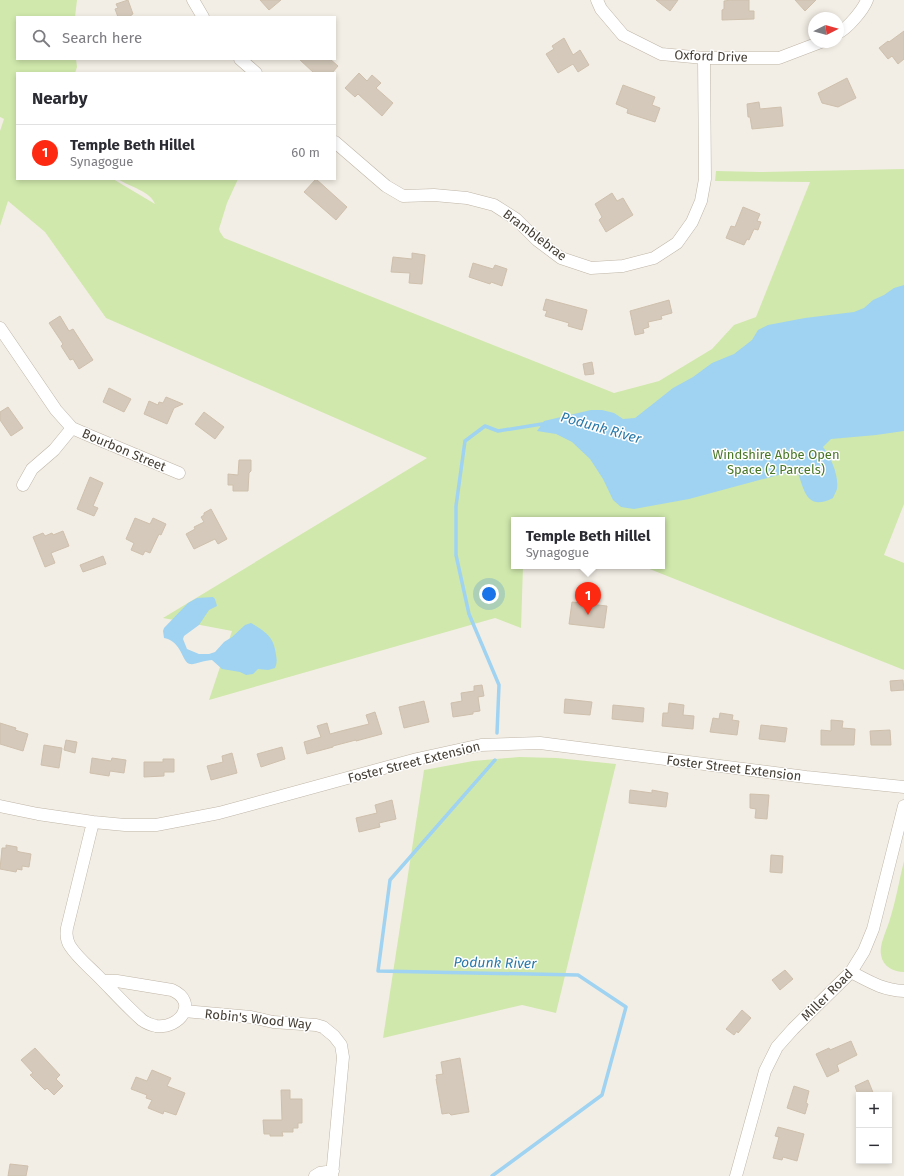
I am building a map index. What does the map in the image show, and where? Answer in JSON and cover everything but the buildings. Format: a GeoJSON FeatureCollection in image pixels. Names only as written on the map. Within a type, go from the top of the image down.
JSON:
{"type":"FeatureCollection","features":[{"type":"Feature","properties":{"kind":"street"},"geometry":{"type":"LineString","coordinates":[[193,0],[202,16]]}},
{"type":"Feature","properties":{"kind":"street","name":"Oxford Drive"},"geometry":{"type":"LineString","coordinates":[[597,0],[601,9],[624,35],[661,54],[704,58],[780,58],[808,48]]}},
{"type":"Feature","properties":{"kind":"street"},"geometry":{"type":"LineString","coordinates":[[844,30],[865,5],[867,0]]}},
{"type":"Feature","properties":{"kind":"street","name":"Bramblebrae"},"geometry":{"type":"LineString","coordinates":[[336,143],[386,186],[403,196],[434,195],[467,198],[494,205],[516,218],[537,240],[561,258],[591,268],[623,266],[654,258],[677,243],[692,222],[701,201],[705,180],[704,58]]}},
{"type":"Feature","properties":{"kind":"street"},"geometry":{"type":"LineString","coordinates":[[241,60],[255,72]]}},
{"type":"Feature","properties":{"kind":"street","name":"Bourbon Street"},"geometry":{"type":"LineString","coordinates":[[0,328],[56,410],[72,428],[179,473]]}},
{"type":"Feature","properties":{"kind":"street"},"geometry":{"type":"LineString","coordinates":[[23,485],[32,469],[54,450],[72,428]]}},
{"type":"Feature","properties":{"kind":"street","name":"Foster Street Extension"},"geometry":{"type":"LineString","coordinates":[[0,806],[38,814],[93,822],[125,825],[156,825],[212,814],[417,759],[482,745],[540,743],[806,777],[904,787]]}},
{"type":"Feature","properties":{"kind":"street","name":"Miller Road"},"geometry":{"type":"LineString","coordinates":[[736,1176],[764,1070],[777,1047],[793,1029],[851,972],[864,951],[873,929],[904,806]]}},
{"type":"Feature","properties":{"kind":"street"},"geometry":{"type":"LineString","coordinates":[[93,822],[67,928],[66,937],[71,948],[103,981],[143,1020],[152,1025],[162,1026],[181,1018],[184,1011],[184,1000],[177,992],[172,990],[117,981],[103,981]]}},
{"type":"Feature","properties":{"kind":"street"},"geometry":{"type":"LineString","coordinates":[[851,972],[871,983],[890,990],[904,991]]}},
{"type":"Feature","properties":{"kind":"street","name":"Robin's Wood Way"},"geometry":{"type":"LineString","coordinates":[[184,1011],[251,1017],[273,1022],[310,1024],[323,1027],[334,1036],[341,1045],[343,1057],[332,1174],[320,1173],[315,1176]]}},
{"type":"Feature","properties":{"kind":"green space","name":"Windshire Abbe Open Space (2 Parcels)"},"geometry":{"type":"Polygon","coordinates":[[[0,0],[77,0],[75,16],[16,16],[16,60],[76,60],[77,67],[75,72],[16,72],[16,180],[115,180],[155,204],[144,192],[120,180],[238,180],[227,203],[219,229],[224,238],[614,393],[659,381],[712,349],[734,325],[756,317],[810,182],[715,181],[716,171],[760,172],[904,169],[904,504],[884,555],[904,563],[904,670],[650,569],[665,569],[665,517],[511,517],[511,569],[523,569],[521,628],[495,618],[209,700],[232,631],[163,618],[427,458],[106,318],[45,232],[8,201],[0,226],[0,131],[4,119],[0,117],[0,0]]]}},
{"type":"Feature","properties":{"kind":"green space"},"geometry":{"type":"Polygon","coordinates":[[[519,757],[557,758],[616,764],[556,1013],[522,1005],[383,1038],[424,770],[473,761],[519,757]]]}},
{"type":"Feature","properties":{"kind":"green space"},"geometry":{"type":"Polygon","coordinates":[[[904,861],[904,972],[893,970],[887,966],[882,959],[881,951],[882,942],[894,905],[904,861]]]}},
{"type":"Feature","properties":{"kind":"water"},"geometry":{"type":"Polygon","coordinates":[[[904,285],[904,431],[831,439],[823,447],[834,467],[837,478],[837,489],[833,498],[824,502],[817,502],[808,496],[804,491],[797,470],[689,499],[634,509],[621,507],[613,500],[603,479],[590,459],[572,442],[556,434],[537,431],[544,421],[591,410],[602,410],[614,413],[623,419],[635,418],[673,388],[693,377],[712,363],[734,354],[752,340],[758,330],[768,325],[805,318],[854,312],[864,308],[873,300],[894,288],[904,285]]]}},
{"type":"Feature","properties":{"kind":"water"},"geometry":{"type":"Polygon","coordinates":[[[213,597],[217,606],[209,610],[199,625],[184,636],[183,639],[187,649],[199,654],[209,654],[215,652],[224,642],[245,625],[251,623],[265,632],[271,639],[277,658],[275,668],[268,670],[258,669],[253,674],[246,675],[240,672],[222,669],[212,660],[190,664],[187,663],[175,643],[164,638],[164,628],[188,603],[197,598],[213,597]]]}},
{"type":"Feature","properties":{"kind":"waterway","name":"Podunk River"},"geometry":{"type":"LineString","coordinates":[[497,733],[499,685],[469,614],[456,555],[456,506],[465,441],[485,426],[498,431],[542,424],[545,425]]}},
{"type":"Feature","properties":{"kind":"waterway","name":"Podunk River"},"geometry":{"type":"LineString","coordinates":[[492,1176],[602,1095],[626,1007],[578,975],[378,971],[390,880],[495,760]]}},
{"type":"Feature","properties":{"kind":"place","name":"Temple Beth Hillel"},"geometry":{"type":"Point","coordinates":[588,615]}}]}
